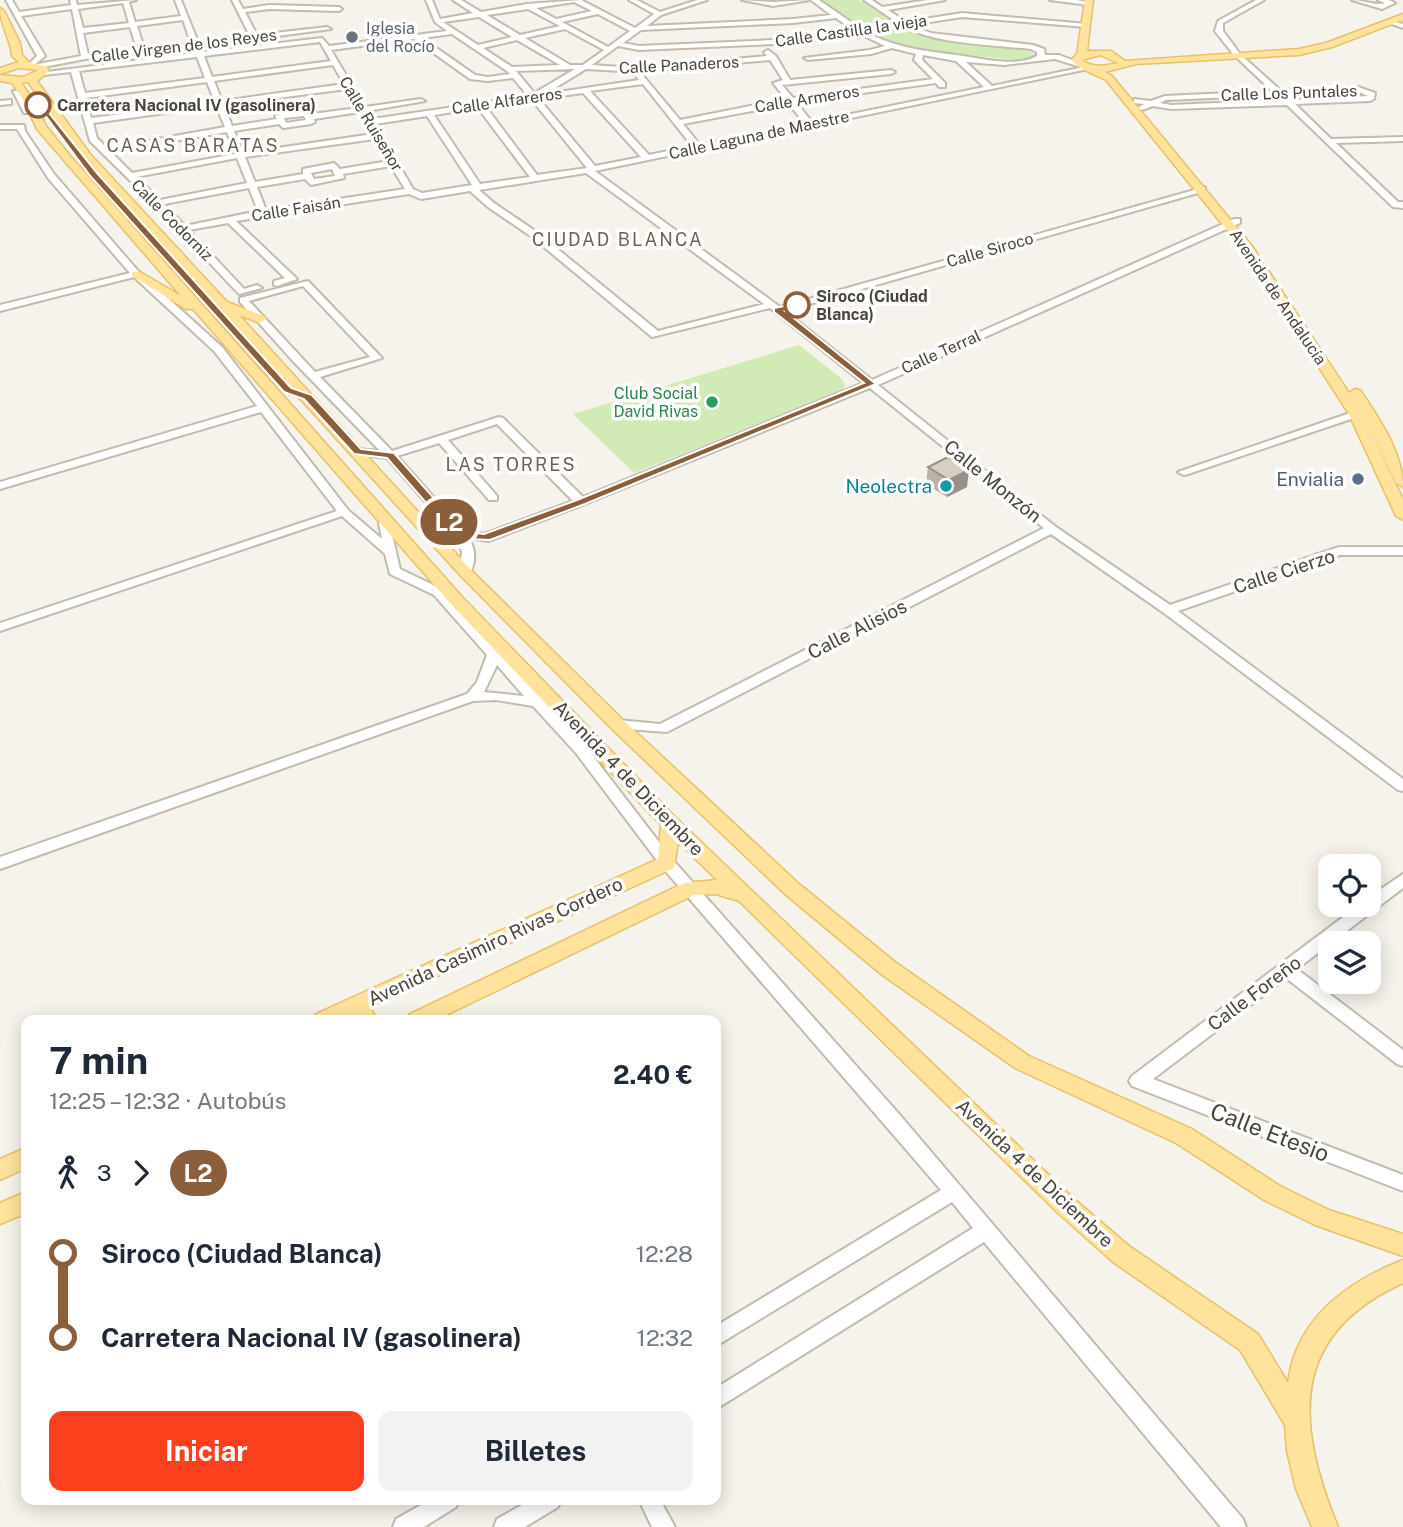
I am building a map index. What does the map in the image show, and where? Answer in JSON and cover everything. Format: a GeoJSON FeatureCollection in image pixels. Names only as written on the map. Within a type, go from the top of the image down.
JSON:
{"type":"FeatureCollection","features":[{"type":"Feature","properties":{"kind":"main road"},"geometry":{"type":"LineString","coordinates":[[1088,1],[1083,64],[1299,52],[1329,45],[1403,15]]}},
{"type":"Feature","properties":{"kind":"main road","name":"Avenida 4 de Diciembre"},"geometry":{"type":"LineString","coordinates":[[0,11],[16,43],[18,56],[36,69],[32,82],[86,156],[358,452],[618,725],[792,889],[888,968],[1022,1062],[1184,1136],[1272,1193],[1323,1218],[1403,1245]]}},
{"type":"Feature","properties":{"kind":"main road"},"geometry":{"type":"LineString","coordinates":[[1238,55],[1320,44],[1403,15]]}},
{"type":"Feature","properties":{"kind":"main road","name":"Avenida de Andalucía"},"geometry":{"type":"LineString","coordinates":[[1086,27],[1093,45],[1115,64],[1202,189],[1265,257],[1370,415],[1403,483]]}},
{"type":"Feature","properties":{"kind":"main road"},"geometry":{"type":"LineString","coordinates":[[2,56],[2,75]]}},
{"type":"Feature","properties":{"kind":"main road","name":"Avenida de Andalucía"},"geometry":{"type":"LineString","coordinates":[[1083,64],[1115,64]]}},
{"type":"Feature","properties":{"kind":"main road","name":"Avenida de Andalucía"},"geometry":{"type":"LineString","coordinates":[[1115,64],[1117,75],[1233,222],[1356,414],[1403,516]]}},
{"type":"Feature","properties":{"kind":"main road"},"geometry":{"type":"LineString","coordinates":[[2,75],[36,69]]}},
{"type":"Feature","properties":{"kind":"main road"},"geometry":{"type":"LineString","coordinates":[[2,75],[15,81],[36,69]]}},
{"type":"Feature","properties":{"kind":"main road","name":"Avenida 4 de Diciembre"},"geometry":{"type":"LineString","coordinates":[[15,81],[50,138],[385,523],[457,601],[670,823],[1066,1206],[1121,1254],[1249,1342],[1296,1419]]}},
{"type":"Feature","properties":{"kind":"main road"},"geometry":{"type":"LineString","coordinates":[[21,127],[25,124],[28,106]]}},
{"type":"Feature","properties":{"kind":"main road"},"geometry":{"type":"LineString","coordinates":[[136,274],[205,316]]}},
{"type":"Feature","properties":{"kind":"main road"},"geometry":{"type":"LineString","coordinates":[[223,304],[260,319]]}},
{"type":"Feature","properties":{"kind":"main road"},"geometry":{"type":"LineString","coordinates":[[667,863],[670,823]]}},
{"type":"Feature","properties":{"kind":"main road","name":"Avenida Casimiro Rivas Cordero"},"geometry":{"type":"LineString","coordinates":[[363,1012],[667,863]]}},
{"type":"Feature","properties":{"kind":"main road"},"geometry":{"type":"LineString","coordinates":[[691,888],[716,887],[748,897]]}},
{"type":"Feature","properties":{"kind":"main road","name":"Avenida Casimiro Rivas Cordero"},"geometry":{"type":"LineString","coordinates":[[427,1015],[691,888]]}},
{"type":"Feature","properties":{"kind":"main road"},"geometry":{"type":"LineString","coordinates":[[0,1170],[21,1160]]}},
{"type":"Feature","properties":{"kind":"main road"},"geometry":{"type":"LineString","coordinates":[[0,1214],[21,1204]]}},
{"type":"Feature","properties":{"kind":"main road"},"geometry":{"type":"LineString","coordinates":[[1325,1527],[1302,1465],[1296,1419],[1303,1364],[1326,1320],[1342,1302],[1362,1288],[1403,1270]]}},
{"type":"Feature","properties":{"kind":"street"},"geometry":{"type":"LineString","coordinates":[[9,0],[41,56],[36,69],[75,71],[200,56],[454,32]]}},
{"type":"Feature","properties":{"kind":"street"},"geometry":{"type":"LineString","coordinates":[[126,0],[141,51]]}},
{"type":"Feature","properties":{"kind":"street"},"geometry":{"type":"LineString","coordinates":[[17,14],[73,4],[133,0]]}},
{"type":"Feature","properties":{"kind":"street"},"geometry":{"type":"LineString","coordinates":[[178,0],[263,213]]}},
{"type":"Feature","properties":{"kind":"street"},"geometry":{"type":"LineString","coordinates":[[235,0],[254,37]]}},
{"type":"Feature","properties":{"kind":"street"},"geometry":{"type":"LineString","coordinates":[[297,8],[302,0]]}},
{"type":"Feature","properties":{"kind":"street"},"geometry":{"type":"LineString","coordinates":[[325,44],[327,29],[345,0]]}},
{"type":"Feature","properties":{"kind":"street"},"geometry":{"type":"LineString","coordinates":[[429,0],[437,21],[575,0],[638,30],[837,16]]}},
{"type":"Feature","properties":{"kind":"street"},"geometry":{"type":"LineString","coordinates":[[456,0],[572,70],[532,98]]}},
{"type":"Feature","properties":{"kind":"street"},"geometry":{"type":"LineString","coordinates":[[517,0],[608,50]]}},
{"type":"Feature","properties":{"kind":"street"},"geometry":{"type":"LineString","coordinates":[[632,0],[659,14]]}},
{"type":"Feature","properties":{"kind":"street"},"geometry":{"type":"LineString","coordinates":[[585,67],[659,14],[704,0]]}},
{"type":"Feature","properties":{"kind":"street"},"geometry":{"type":"LineString","coordinates":[[745,0],[773,4],[807,0]]}},
{"type":"Feature","properties":{"kind":"street"},"geometry":{"type":"LineString","coordinates":[[814,0],[860,31],[891,46],[956,57],[1020,63],[1041,55],[1083,64],[1115,64]]}},
{"type":"Feature","properties":{"kind":"street"},"geometry":{"type":"LineString","coordinates":[[867,0],[905,24],[930,35],[1033,47],[1041,55]]}},
{"type":"Feature","properties":{"kind":"street"},"geometry":{"type":"LineString","coordinates":[[881,9],[942,0]]}},
{"type":"Feature","properties":{"kind":"street"},"geometry":{"type":"LineString","coordinates":[[1053,0],[1088,1]]}},
{"type":"Feature","properties":{"kind":"street"},"geometry":{"type":"LineString","coordinates":[[1241,0],[1253,4]]}},
{"type":"Feature","properties":{"kind":"street"},"geometry":{"type":"LineString","coordinates":[[1261,0],[1220,22],[1219,31],[1238,55],[1387,196],[1400,205]]}},
{"type":"Feature","properties":{"kind":"street"},"geometry":{"type":"LineString","coordinates":[[1355,0],[1382,8],[1392,3]]}},
{"type":"Feature","properties":{"kind":"street"},"geometry":{"type":"LineString","coordinates":[[1381,0],[1403,6]]}},
{"type":"Feature","properties":{"kind":"street"},"geometry":{"type":"LineString","coordinates":[[73,4],[85,57]]}},
{"type":"Feature","properties":{"kind":"street"},"geometry":{"type":"LineString","coordinates":[[240,11],[269,7],[339,9]]}},
{"type":"Feature","properties":{"kind":"street"},"geometry":{"type":"LineString","coordinates":[[556,21],[598,12]]}},
{"type":"Feature","properties":{"kind":"street","name":"Calle Castilla la vieja"},"geometry":{"type":"LineString","coordinates":[[617,44],[639,48],[795,41],[962,16],[1086,27]]}},
{"type":"Feature","properties":{"kind":"street"},"geometry":{"type":"LineString","coordinates":[[79,31],[184,18]]}},
{"type":"Feature","properties":{"kind":"street","name":"Calle Monzón"},"geometry":{"type":"LineString","coordinates":[[437,21],[512,72],[590,169],[774,308],[1052,529],[1168,610],[1403,786]]}},
{"type":"Feature","properties":{"kind":"street"},"geometry":{"type":"LineString","coordinates":[[1391,22],[1403,26]]}},
{"type":"Feature","properties":{"kind":"street"},"geometry":{"type":"LineString","coordinates":[[477,47],[566,27]]}},
{"type":"Feature","properties":{"kind":"street","name":"Calle Virgen de los Reyes"},"geometry":{"type":"LineString","coordinates":[[36,69],[85,57],[327,29]]}},
{"type":"Feature","properties":{"kind":"street","name":"Calle Panaderos"},"geometry":{"type":"LineString","coordinates":[[416,37],[473,76],[488,79],[512,72],[572,70],[585,67],[636,70],[770,55],[788,82]]}},
{"type":"Feature","properties":{"kind":"street"},"geometry":{"type":"LineString","coordinates":[[795,41],[824,78]]}},
{"type":"Feature","properties":{"kind":"street","name":"Calle Ruiseñor"},"geometry":{"type":"LineString","coordinates":[[325,44],[410,191],[416,196],[427,196]]}},
{"type":"Feature","properties":{"kind":"street"},"geometry":{"type":"LineString","coordinates":[[808,58],[871,52],[891,46]]}},
{"type":"Feature","properties":{"kind":"street"},"geometry":{"type":"LineString","coordinates":[[871,52],[905,85]]}},
{"type":"Feature","properties":{"kind":"street"},"geometry":{"type":"LineString","coordinates":[[920,52],[918,60],[954,95]]}},
{"type":"Feature","properties":{"kind":"street"},"geometry":{"type":"LineString","coordinates":[[956,57],[989,88]]}},
{"type":"Feature","properties":{"kind":"street"},"geometry":{"type":"LineString","coordinates":[[82,96],[334,63]]}},
{"type":"Feature","properties":{"kind":"street","name":"Calle Laguna de Maestre"},"geometry":{"type":"LineString","coordinates":[[427,196],[697,148],[989,88],[1083,64]]}},
{"type":"Feature","properties":{"kind":"street"},"geometry":{"type":"LineString","coordinates":[[636,70],[697,148]]}},
{"type":"Feature","properties":{"kind":"street","name":"Calle Codorniz"},"geometry":{"type":"LineString","coordinates":[[75,71],[93,139],[242,292],[292,279],[230,220]]}},
{"type":"Feature","properties":{"kind":"street"},"geometry":{"type":"LineString","coordinates":[[809,124],[777,83],[891,72]]}},
{"type":"Feature","properties":{"kind":"street","name":"Calle Alfareros"},"geometry":{"type":"LineString","coordinates":[[370,122],[645,81]]}},
{"type":"Feature","properties":{"kind":"street","name":"Calle Armeros"},"geometry":{"type":"LineString","coordinates":[[677,123],[790,101],[938,81]]}},
{"type":"Feature","properties":{"kind":"street"},"geometry":{"type":"LineString","coordinates":[[87,121],[349,86]]}},
{"type":"Feature","properties":{"kind":"street","name":"Calle Los Puntales"},"geometry":{"type":"LineString","coordinates":[[1359,89],[1372,95],[1370,99],[1171,107],[1157,103],[1166,98],[1359,89]]}},
{"type":"Feature","properties":{"kind":"street"},"geometry":{"type":"LineString","coordinates":[[585,90],[647,158]]}},
{"type":"Feature","properties":{"kind":"street"},"geometry":{"type":"LineString","coordinates":[[863,90],[882,110]]}},
{"type":"Feature","properties":{"kind":"street"},"geometry":{"type":"LineString","coordinates":[[16,93],[28,106]]}},
{"type":"Feature","properties":{"kind":"street"},"geometry":{"type":"LineString","coordinates":[[105,151],[229,128],[282,121],[283,127],[312,122],[309,117],[421,101]]}},
{"type":"Feature","properties":{"kind":"street"},"geometry":{"type":"LineString","coordinates":[[1140,104],[1157,103]]}},
{"type":"Feature","properties":{"kind":"street"},"geometry":{"type":"LineString","coordinates":[[480,106],[535,178]]}},
{"type":"Feature","properties":{"kind":"street"},"geometry":{"type":"LineString","coordinates":[[429,113],[474,187]]}},
{"type":"Feature","properties":{"kind":"street"},"geometry":{"type":"LineString","coordinates":[[0,127],[21,127],[51,176],[136,274],[218,349],[344,512],[391,553]]}},
{"type":"Feature","properties":{"kind":"street"},"geometry":{"type":"LineString","coordinates":[[130,176],[240,155],[377,136]]}},
{"type":"Feature","properties":{"kind":"street"},"geometry":{"type":"LineString","coordinates":[[1330,141],[1403,139]]}},
{"type":"Feature","properties":{"kind":"street"},"geometry":{"type":"LineString","coordinates":[[158,203],[308,176],[311,182],[340,178],[338,172],[394,163]]}},
{"type":"Feature","properties":{"kind":"street","name":"Calle Siroco"},"geometry":{"type":"LineString","coordinates":[[474,187],[491,205],[535,235],[656,335],[774,308],[1202,189]]}},
{"type":"Feature","properties":{"kind":"street","name":"Calle Faisán"},"geometry":{"type":"LineString","coordinates":[[183,229],[263,213],[410,191]]}},
{"type":"Feature","properties":{"kind":"street"},"geometry":{"type":"LineString","coordinates":[[1387,196],[1403,195]]}},
{"type":"Feature","properties":{"kind":"street","name":"Calle Terral"},"geometry":{"type":"LineString","coordinates":[[485,538],[581,502],[871,384],[1233,222]]}},
{"type":"Feature","properties":{"kind":"street"},"geometry":{"type":"LineString","coordinates":[[0,308],[136,274]]}},
{"type":"Feature","properties":{"kind":"street"},"geometry":{"type":"LineString","coordinates":[[313,376],[377,358],[305,284],[243,300],[313,376],[390,455],[459,533],[469,546],[468,565]]}},
{"type":"Feature","properties":{"kind":"street"},"geometry":{"type":"LineString","coordinates":[[0,486],[261,408]]}},
{"type":"Feature","properties":{"kind":"street"},"geometry":{"type":"LineString","coordinates":[[1184,472],[1356,414]]}},
{"type":"Feature","properties":{"kind":"street"},"geometry":{"type":"LineString","coordinates":[[358,452],[390,455],[499,420],[581,502]]}},
{"type":"Feature","properties":{"kind":"street"},"geometry":{"type":"LineString","coordinates":[[441,439],[493,498]]}},
{"type":"Feature","properties":{"kind":"street"},"geometry":{"type":"LineString","coordinates":[[0,627],[344,512]]}},
{"type":"Feature","properties":{"kind":"street"},"geometry":{"type":"LineString","coordinates":[[385,523],[394,571],[457,601]]}},
{"type":"Feature","properties":{"kind":"street","name":"Calle Alisios"},"geometry":{"type":"LineString","coordinates":[[618,725],[662,729],[1052,529]]}},
{"type":"Feature","properties":{"kind":"street"},"geometry":{"type":"LineString","coordinates":[[459,533],[485,538],[468,565]]}},
{"type":"Feature","properties":{"kind":"street","name":"Calle Cierzo"},"geometry":{"type":"LineString","coordinates":[[1168,610],[1339,551],[1403,551]]}},
{"type":"Feature","properties":{"kind":"street"},"geometry":{"type":"LineString","coordinates":[[438,592],[581,750],[667,863],[953,1192],[1235,1527]]}},
{"type":"Feature","properties":{"kind":"street"},"geometry":{"type":"LineString","coordinates":[[472,697],[482,688],[490,673],[494,654]]}},
{"type":"Feature","properties":{"kind":"street"},"geometry":{"type":"LineString","coordinates":[[0,863],[472,697],[496,696],[538,702]]}},
{"type":"Feature","properties":{"kind":"street","name":"Calle Foreño"},"geometry":{"type":"LineString","coordinates":[[1138,1081],[1403,880]]}},
{"type":"Feature","properties":{"kind":"street"},"geometry":{"type":"LineString","coordinates":[[1286,970],[1403,1059]]}},
{"type":"Feature","properties":{"kind":"street","name":"Calle Etesio"},"geometry":{"type":"LineString","coordinates":[[1138,1081],[1403,1183]]}},
{"type":"Feature","properties":{"kind":"street"},"geometry":{"type":"LineString","coordinates":[[721,1333],[953,1192]]}},
{"type":"Feature","properties":{"kind":"street"},"geometry":{"type":"LineString","coordinates":[[721,1396],[985,1231]]}},
{"type":"Feature","properties":{"kind":"street"},"geometry":{"type":"LineString","coordinates":[[404,1527],[441,1505]]}},
{"type":"Feature","properties":{"kind":"street"},"geometry":{"type":"LineString","coordinates":[[505,1527],[542,1505]]}},
{"type":"Feature","properties":{"kind":"street"},"geometry":{"type":"LineString","coordinates":[[652,1505],[664,1527]]}},
{"type":"Feature","properties":{"kind":"green space"},"geometry":{"type":"Polygon","coordinates":[[[821,0],[859,0],[895,23],[925,36],[1025,48],[1037,56],[1029,60],[1015,60],[917,50],[880,38],[821,0]]]}},
{"type":"Feature","properties":{"kind":"green space","name":"Club Social David Rivas"},"geometry":{"type":"Polygon","coordinates":[[[799,345],[842,379],[845,385],[842,390],[634,473],[573,414],[799,345]]]}},
{"type":"Feature","properties":{"kind":"building"},"geometry":{"type":"Polygon","coordinates":[[[948,457],[969,470],[949,480],[928,467],[948,457]]]}},
{"type":"Feature","properties":{"kind":"bus line","name":"L2"},"geometry":{"type":"LineString","coordinates":[[38,105],[94,175],[287,390],[308,397],[358,452],[390,455],[459,533],[467,536],[485,538],[581,502],[871,384],[778,310],[797,305]]}},
{"type":"Feature","properties":{"kind":"place","name":"Iglesia del Rocío"},"geometry":{"type":"Point","coordinates":[352,37]}},
{"type":"Feature","properties":{"kind":"place","name":"Carretera Nacional IV (gasolinera)"},"geometry":{"type":"Point","coordinates":[38,105]}},
{"type":"Feature","properties":{"kind":"place","name":"Siroco (Ciudad Blanca)"},"geometry":{"type":"Point","coordinates":[797,305]}},
{"type":"Feature","properties":{"kind":"place","name":"Club Social David Rivas"},"geometry":{"type":"Point","coordinates":[712,402]}},
{"type":"Feature","properties":{"kind":"place","name":"Envialia"},"geometry":{"type":"Point","coordinates":[1358,479]}},
{"type":"Feature","properties":{"kind":"place","name":"Neolectra"},"geometry":{"type":"Point","coordinates":[946,486]}},
{"type":"Feature","properties":{"kind":"district","name":"CASAS BARATAS"},"geometry":{"type":"Point","coordinates":[193,145]}},
{"type":"Feature","properties":{"kind":"district","name":"CIUDAD BLANCA"},"geometry":{"type":"Point","coordinates":[618,239]}},
{"type":"Feature","properties":{"kind":"district","name":"LAS TORRES"},"geometry":{"type":"Point","coordinates":[511,464]}}]}
